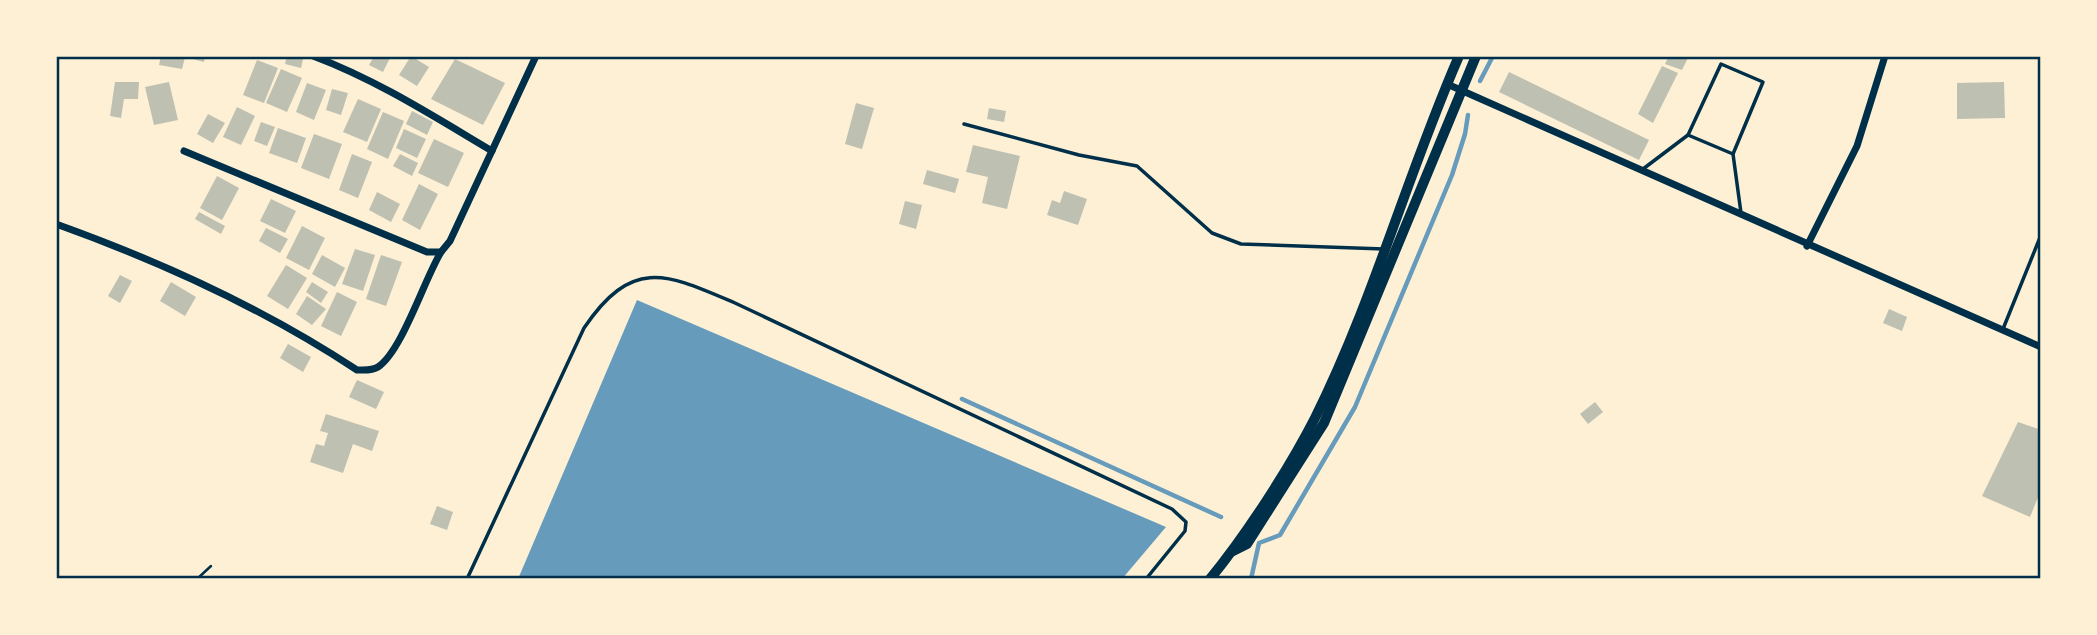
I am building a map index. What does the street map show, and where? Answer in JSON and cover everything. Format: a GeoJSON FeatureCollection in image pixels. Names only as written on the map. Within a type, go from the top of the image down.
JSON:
{"type":"FeatureCollection","features":[{"type":"Feature","properties":{"kind":"main road"},"geometry":{"type":"LineString","coordinates":[[1210,579],[1233,551],[1315,419],[1385,249],[1459,56]]}},
{"type":"Feature","properties":{"kind":"main road"},"geometry":{"type":"LineString","coordinates":[[1233,551],[1247,544],[1324,424],[1476,56]]}},
{"type":"Feature","properties":{"kind":"street"},"geometry":{"type":"LineString","coordinates":[[313,56],[350,70],[412,101],[492,151]]}},
{"type":"Feature","properties":{"kind":"street"},"geometry":{"type":"LineString","coordinates":[[56,224],[140,254],[304,335],[357,370],[379,367],[402,336],[425,279],[450,241],[536,56]]}},
{"type":"Feature","properties":{"kind":"street"},"geometry":{"type":"LineString","coordinates":[[1807,246],[1857,146],[1885,56]]}},
{"type":"Feature","properties":{"kind":"street"},"geometry":{"type":"LineString","coordinates":[[1447,84],[1807,246],[2041,347]]}},
{"type":"Feature","properties":{"kind":"street"},"geometry":{"type":"LineString","coordinates":[[184,151],[428,252],[441,252]]}},
{"type":"Feature","properties":{"kind":"lane"},"geometry":{"type":"LineString","coordinates":[[1642,171],[1688,135],[1721,64],[1763,82],[1733,154],[1742,216]]}},
{"type":"Feature","properties":{"kind":"lane"},"geometry":{"type":"LineString","coordinates":[[964,124],[1079,155],[1137,166],[1204,227],[1241,244],[1303,249],[1385,249]]}},
{"type":"Feature","properties":{"kind":"lane"},"geometry":{"type":"LineString","coordinates":[[1688,135],[1733,154]]}},
{"type":"Feature","properties":{"kind":"lane"},"geometry":{"type":"LineString","coordinates":[[2003,331],[2041,235]]}},
{"type":"Feature","properties":{"kind":"lane"},"geometry":{"type":"LineString","coordinates":[[467,579],[591,317],[621,286],[651,278],[676,278],[1172,509],[1186,522],[1185,531],[1146,579]]}},
{"type":"Feature","properties":{"kind":"path"},"geometry":{"type":"LineString","coordinates":[[197,579],[211,566]]}},
{"type":"Feature","properties":{"kind":"water"},"geometry":{"type":"Polygon","coordinates":[[[637,300],[1166,527],[1122,579],[518,579],[637,300]]]}},
{"type":"Feature","properties":{"kind":"building"},"geometry":{"type":"Polygon","coordinates":[[[161,56],[205,56],[204,62],[185,57],[182,69],[159,65],[161,56]]]}},
{"type":"Feature","properties":{"kind":"building"},"geometry":{"type":"Polygon","coordinates":[[[287,56],[303,59],[301,68],[285,64],[287,56]]]}},
{"type":"Feature","properties":{"kind":"building"},"geometry":{"type":"Polygon","coordinates":[[[374,56],[391,56],[383,72],[369,65],[374,56]]]}},
{"type":"Feature","properties":{"kind":"building"},"geometry":{"type":"Polygon","coordinates":[[[411,56],[429,67],[417,86],[399,75],[411,56]]]}},
{"type":"Feature","properties":{"kind":"building"},"geometry":{"type":"Polygon","coordinates":[[[1669,56],[1689,56],[1682,70],[1665,64],[1669,56]]]}},
{"type":"Feature","properties":{"kind":"building"},"geometry":{"type":"Polygon","coordinates":[[[455,59],[505,83],[483,125],[431,99],[455,59]]]}},
{"type":"Feature","properties":{"kind":"building"},"geometry":{"type":"Polygon","coordinates":[[[257,60],[278,68],[264,103],[243,95],[257,60]]]}},
{"type":"Feature","properties":{"kind":"building"},"geometry":{"type":"Polygon","coordinates":[[[1662,66],[1678,73],[1653,123],[1638,114],[1662,66]]]}},
{"type":"Feature","properties":{"kind":"building"},"geometry":{"type":"Polygon","coordinates":[[[281,69],[302,78],[287,112],[266,103],[281,69]]]}},
{"type":"Feature","properties":{"kind":"building"},"geometry":{"type":"Polygon","coordinates":[[[1509,72],[1649,140],[1639,160],[1499,92],[1509,72]]]}},
{"type":"Feature","properties":{"kind":"building"},"geometry":{"type":"Polygon","coordinates":[[[115,82],[139,82],[138,99],[124,99],[121,118],[110,116],[115,82]]]}},
{"type":"Feature","properties":{"kind":"building"},"geometry":{"type":"Polygon","coordinates":[[[169,82],[178,120],[154,125],[145,87],[169,82]]]}},
{"type":"Feature","properties":{"kind":"building"},"geometry":{"type":"Polygon","coordinates":[[[2004,82],[2005,118],[1957,119],[1957,83],[2004,82]]]}},
{"type":"Feature","properties":{"kind":"building"},"geometry":{"type":"Polygon","coordinates":[[[307,83],[326,90],[314,120],[296,112],[307,83]]]}},
{"type":"Feature","properties":{"kind":"building"},"geometry":{"type":"Polygon","coordinates":[[[332,89],[348,93],[341,115],[326,110],[332,89]]]}},
{"type":"Feature","properties":{"kind":"building"},"geometry":{"type":"Polygon","coordinates":[[[358,99],[381,109],[367,142],[343,132],[358,99]]]}},
{"type":"Feature","properties":{"kind":"building"},"geometry":{"type":"Polygon","coordinates":[[[856,103],[874,108],[862,149],[845,144],[856,103]]]}},
{"type":"Feature","properties":{"kind":"building"},"geometry":{"type":"Polygon","coordinates":[[[237,107],[255,116],[241,145],[223,137],[237,107]]]}},
{"type":"Feature","properties":{"kind":"building"},"geometry":{"type":"Polygon","coordinates":[[[989,108],[1006,111],[1004,122],[987,119],[989,108]]]}},
{"type":"Feature","properties":{"kind":"building"},"geometry":{"type":"Polygon","coordinates":[[[412,111],[433,122],[427,135],[406,124],[412,111]]]}},
{"type":"Feature","properties":{"kind":"building"},"geometry":{"type":"Polygon","coordinates":[[[383,112],[404,121],[388,159],[367,149],[383,112]]]}},
{"type":"Feature","properties":{"kind":"building"},"geometry":{"type":"Polygon","coordinates":[[[208,114],[225,123],[213,143],[197,134],[208,114]]]}},
{"type":"Feature","properties":{"kind":"building"},"geometry":{"type":"Polygon","coordinates":[[[261,122],[275,127],[267,146],[254,141],[261,122]]]}},
{"type":"Feature","properties":{"kind":"building"},"geometry":{"type":"Polygon","coordinates":[[[278,128],[306,138],[297,163],[269,153],[278,128]]]}},
{"type":"Feature","properties":{"kind":"building"},"geometry":{"type":"Polygon","coordinates":[[[404,129],[426,139],[417,158],[396,148],[404,129]]]}},
{"type":"Feature","properties":{"kind":"building"},"geometry":{"type":"Polygon","coordinates":[[[314,134],[342,144],[329,179],[301,168],[314,134]]]}},
{"type":"Feature","properties":{"kind":"building"},"geometry":{"type":"Polygon","coordinates":[[[434,139],[464,153],[448,187],[418,173],[434,139]]]}},
{"type":"Feature","properties":{"kind":"building"},"geometry":{"type":"Polygon","coordinates":[[[973,145],[1020,156],[1007,209],[982,203],[988,177],[966,172],[973,145]]]}},
{"type":"Feature","properties":{"kind":"building"},"geometry":{"type":"Polygon","coordinates":[[[352,154],[372,162],[358,198],[339,190],[352,154]]]}},
{"type":"Feature","properties":{"kind":"building"},"geometry":{"type":"Polygon","coordinates":[[[400,154],[418,163],[412,176],[393,166],[400,154]]]}},
{"type":"Feature","properties":{"kind":"building"},"geometry":{"type":"Polygon","coordinates":[[[927,170],[959,179],[955,193],[923,184],[927,170]]]}},
{"type":"Feature","properties":{"kind":"building"},"geometry":{"type":"Polygon","coordinates":[[[217,176],[239,188],[222,220],[200,208],[217,176]]]}},
{"type":"Feature","properties":{"kind":"building"},"geometry":{"type":"Polygon","coordinates":[[[419,184],[438,194],[420,230],[402,220],[419,184]]]}},
{"type":"Feature","properties":{"kind":"building"},"geometry":{"type":"Polygon","coordinates":[[[1064,191],[1087,199],[1078,225],[1047,215],[1052,200],[1060,203],[1064,191]]]}},
{"type":"Feature","properties":{"kind":"building"},"geometry":{"type":"Polygon","coordinates":[[[377,192],[400,204],[391,222],[369,210],[377,192]]]}},
{"type":"Feature","properties":{"kind":"building"},"geometry":{"type":"Polygon","coordinates":[[[271,199],[296,211],[285,233],[260,221],[271,199]]]}},
{"type":"Feature","properties":{"kind":"building"},"geometry":{"type":"Polygon","coordinates":[[[905,201],[922,205],[916,229],[899,224],[905,201]]]}},
{"type":"Feature","properties":{"kind":"building"},"geometry":{"type":"Polygon","coordinates":[[[199,212],[225,226],[221,234],[195,219],[199,212]]]}},
{"type":"Feature","properties":{"kind":"building"},"geometry":{"type":"Polygon","coordinates":[[[302,226],[325,238],[309,270],[286,258],[302,226]]]}},
{"type":"Feature","properties":{"kind":"building"},"geometry":{"type":"Polygon","coordinates":[[[266,228],[288,239],[280,253],[259,241],[266,228]]]}},
{"type":"Feature","properties":{"kind":"building"},"geometry":{"type":"Polygon","coordinates":[[[355,249],[375,255],[363,291],[342,284],[355,249]]]}},
{"type":"Feature","properties":{"kind":"building"},"geometry":{"type":"Polygon","coordinates":[[[322,255],[345,268],[335,287],[312,274],[322,255]]]}},
{"type":"Feature","properties":{"kind":"building"},"geometry":{"type":"Polygon","coordinates":[[[381,255],[402,262],[386,306],[366,299],[381,255]]]}},
{"type":"Feature","properties":{"kind":"building"},"geometry":{"type":"Polygon","coordinates":[[[286,265],[307,278],[288,309],[267,296],[286,265]]]}},
{"type":"Feature","properties":{"kind":"building"},"geometry":{"type":"Polygon","coordinates":[[[120,275],[132,281],[120,303],[108,296],[120,275]]]}},
{"type":"Feature","properties":{"kind":"building"},"geometry":{"type":"Polygon","coordinates":[[[171,282],[196,297],[185,316],[160,301],[171,282]]]}},
{"type":"Feature","properties":{"kind":"building"},"geometry":{"type":"Polygon","coordinates":[[[312,282],[328,292],[321,303],[306,292],[312,282]]]}},
{"type":"Feature","properties":{"kind":"building"},"geometry":{"type":"Polygon","coordinates":[[[337,292],[357,302],[341,336],[321,326],[337,292]]]}},
{"type":"Feature","properties":{"kind":"building"},"geometry":{"type":"Polygon","coordinates":[[[307,296],[326,309],[312,325],[296,314],[307,296]]]}},
{"type":"Feature","properties":{"kind":"building"},"geometry":{"type":"Polygon","coordinates":[[[1889,309],[1907,317],[1902,331],[1883,323],[1889,309]]]}},
{"type":"Feature","properties":{"kind":"building"},"geometry":{"type":"Polygon","coordinates":[[[288,344],[311,357],[303,372],[280,358],[288,344]]]}},
{"type":"Feature","properties":{"kind":"building"},"geometry":{"type":"Polygon","coordinates":[[[357,380],[384,392],[376,409],[349,397],[357,380]]]}},
{"type":"Feature","properties":{"kind":"building"},"geometry":{"type":"Polygon","coordinates":[[[1595,402],[1603,412],[1588,424],[1580,414],[1595,402]]]}},
{"type":"Feature","properties":{"kind":"building"},"geometry":{"type":"Polygon","coordinates":[[[326,414],[379,431],[372,451],[353,444],[343,473],[310,462],[316,444],[324,446],[328,433],[320,431],[326,414]]]}},
{"type":"Feature","properties":{"kind":"building"},"geometry":{"type":"Polygon","coordinates":[[[2018,422],[2041,430],[2041,490],[2030,517],[1982,496],[2018,422]]]}},
{"type":"Feature","properties":{"kind":"building"},"geometry":{"type":"Polygon","coordinates":[[[437,506],[453,512],[447,530],[430,524],[437,506]]]}},
{"type":"Feature","properties":{"kind":"waterway"},"geometry":{"type":"LineString","coordinates":[[1480,81],[1493,56]]}},
{"type":"Feature","properties":{"kind":"waterway"},"geometry":{"type":"LineString","coordinates":[[1251,579],[1259,543],[1280,535],[1355,407],[1452,175],[1468,115]]}},
{"type":"Feature","properties":{"kind":"waterway"},"geometry":{"type":"LineString","coordinates":[[962,399],[1221,517]]}}]}
